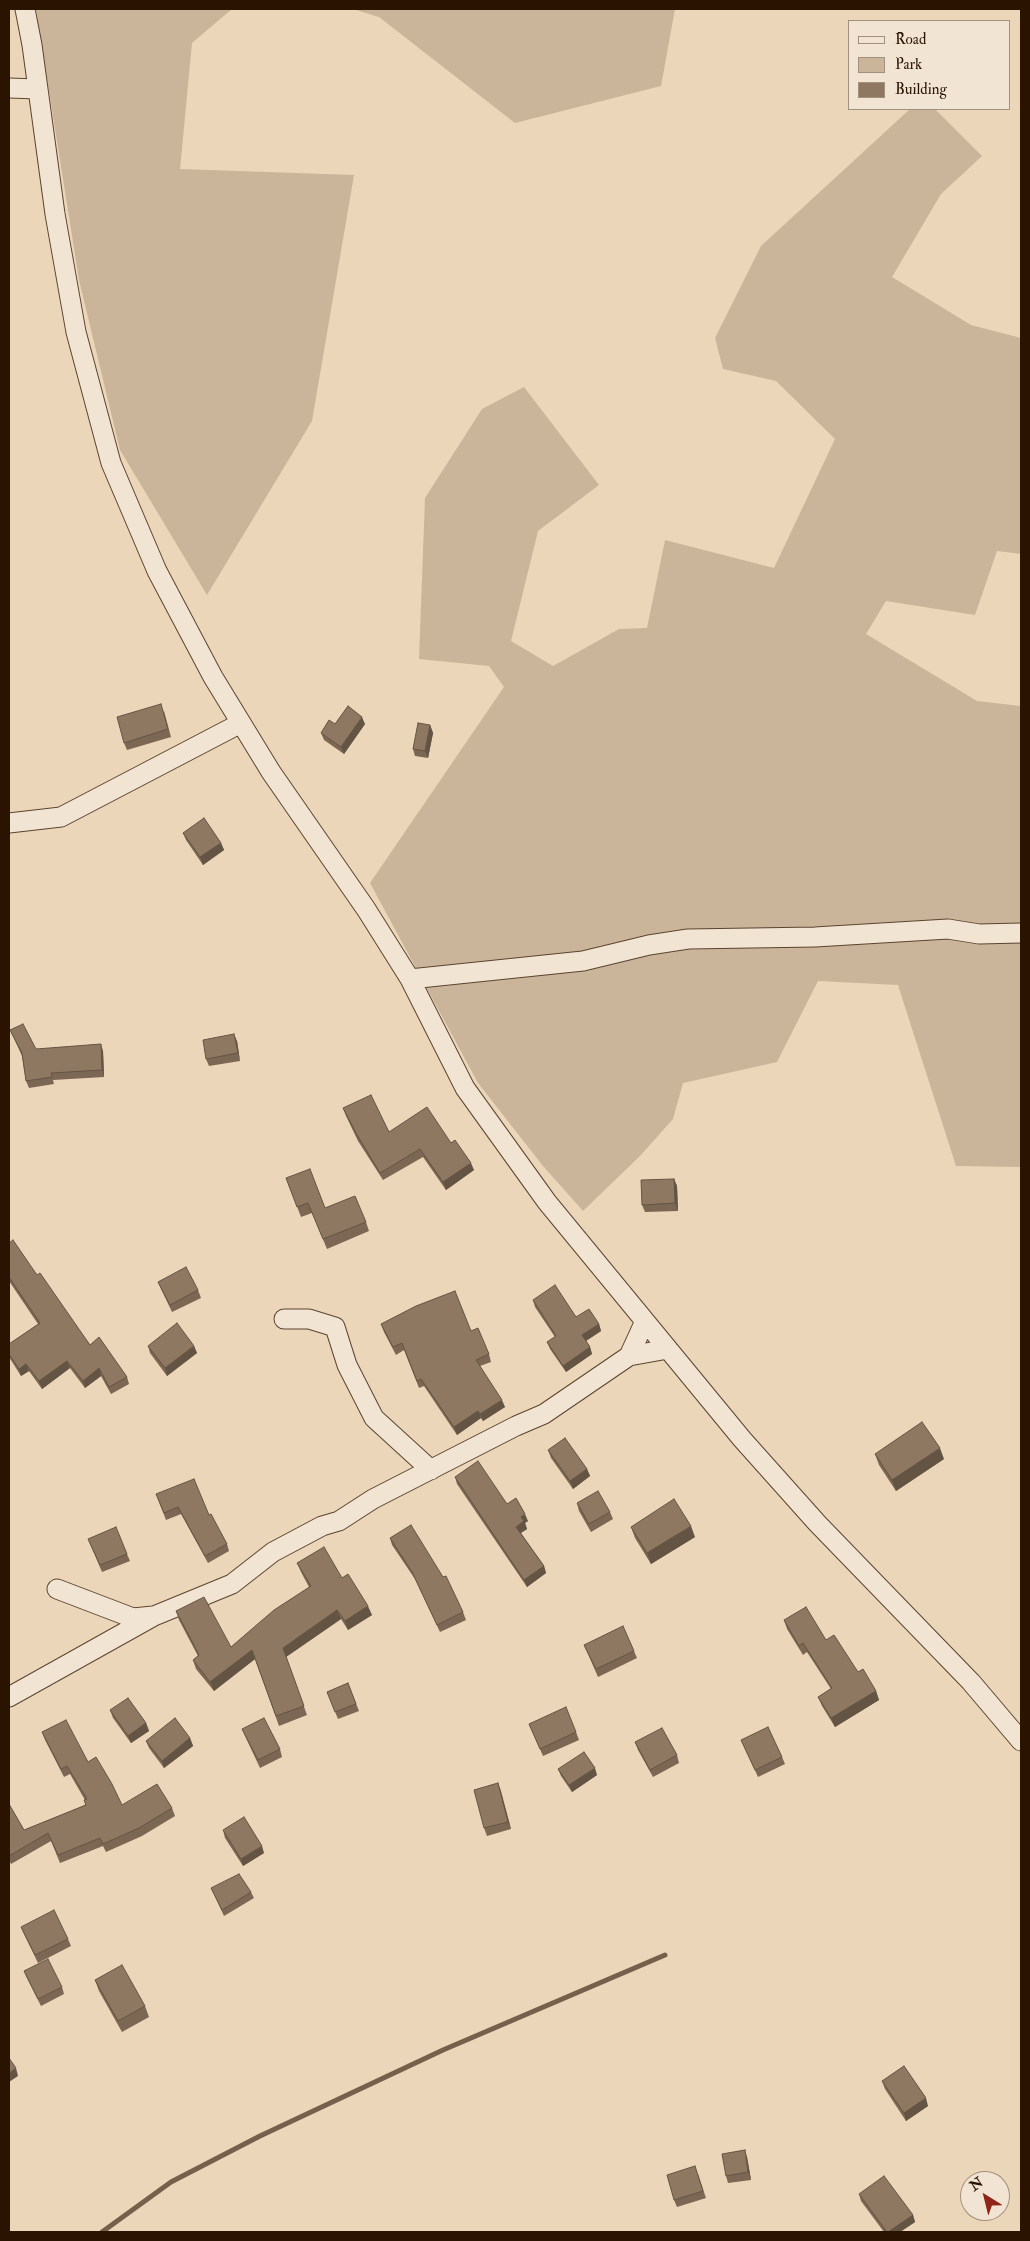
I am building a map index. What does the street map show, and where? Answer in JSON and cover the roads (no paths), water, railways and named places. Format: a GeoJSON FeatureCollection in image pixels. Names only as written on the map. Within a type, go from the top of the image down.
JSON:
{"type":"FeatureCollection","features":[{"type":"Feature","properties":{"kind":"street"},"geometry":{"type":"LineString","coordinates":[[25,9],[55,214],[76,332],[110,463],[157,571],[213,677],[270,772],[366,910],[410,979],[465,1088],[546,1202],[742,1439],[817,1523],[971,1682],[1021,1741]]}},
{"type":"Feature","properties":{"kind":"street"},"geometry":{"type":"LineString","coordinates":[[9,88],[38,89]]}},
{"type":"Feature","properties":{"kind":"street"},"geometry":{"type":"LineString","coordinates":[[9,823],[60,817],[240,723]]}},
{"type":"Feature","properties":{"kind":"street"},"geometry":{"type":"LineString","coordinates":[[410,979],[583,962],[649,945],[688,939],[815,937],[948,929],[979,934],[1021,933]]}},
{"type":"Feature","properties":{"kind":"street"},"geometry":{"type":"LineString","coordinates":[[284,1319],[309,1319],[335,1327],[347,1364],[374,1418],[430,1470]]}},
{"type":"Feature","properties":{"kind":"street"},"geometry":{"type":"LineString","coordinates":[[629,1356],[645,1322]]}},
{"type":"Feature","properties":{"kind":"street"},"geometry":{"type":"LineString","coordinates":[[9,1697],[154,1616],[232,1584],[273,1552],[322,1526],[339,1521],[373,1499],[516,1426],[544,1414],[629,1356],[668,1348]]}},
{"type":"Feature","properties":{"kind":"street"},"geometry":{"type":"LineString","coordinates":[[57,1589],[133,1618],[154,1616]]}},
{"type":"Feature","properties":{"kind":"waterway"},"geometry":{"type":"LineString","coordinates":[[102,2232],[171,2182],[260,2136],[443,2050],[665,1955]]}}]}
